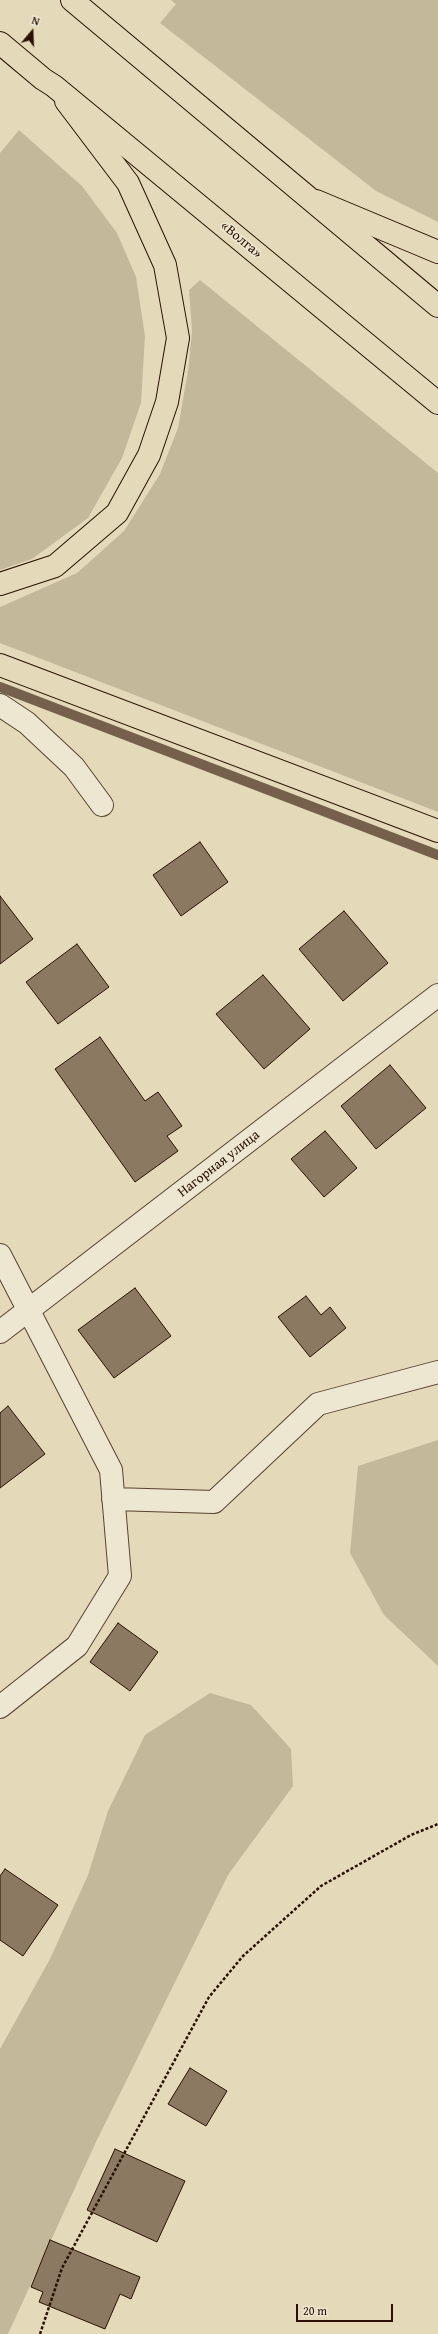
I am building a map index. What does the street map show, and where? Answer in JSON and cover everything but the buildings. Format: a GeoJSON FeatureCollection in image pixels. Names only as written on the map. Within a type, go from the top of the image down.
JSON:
{"type":"FeatureCollection","features":[{"type":"Feature","properties":{"kind":"main road"},"geometry":{"type":"LineString","coordinates":[[72,0],[438,306]]}},
{"type":"Feature","properties":{"kind":"main road"},"geometry":{"type":"LineString","coordinates":[[0,43],[49,82],[128,183],[165,265],[178,338],[167,402],[149,455],[116,513],[55,566],[0,584]]}},
{"type":"Feature","properties":{"kind":"main road","name":"«Волга»"},"geometry":{"type":"LineString","coordinates":[[49,82],[438,403]]}},
{"type":"Feature","properties":{"kind":"main road"},"geometry":{"type":"LineString","coordinates":[[306,196],[438,252]]}},
{"type":"Feature","properties":{"kind":"main road"},"geometry":{"type":"LineString","coordinates":[[0,664],[438,831]]}},
{"type":"Feature","properties":{"kind":"street"},"geometry":{"type":"LineString","coordinates":[[0,705],[27,724],[74,767],[102,805]]}},
{"type":"Feature","properties":{"kind":"street","name":"Нагорная улица"},"geometry":{"type":"LineString","coordinates":[[0,1332],[438,995]]}},
{"type":"Feature","properties":{"kind":"street"},"geometry":{"type":"LineString","coordinates":[[0,1255],[111,1470],[120,1576],[77,1646],[0,1707]]}},
{"type":"Feature","properties":{"kind":"street"},"geometry":{"type":"LineString","coordinates":[[114,1499],[214,1502],[318,1404],[438,1372]]}},
{"type":"Feature","properties":{"kind":"path"},"geometry":{"type":"LineString","coordinates":[[40,2334],[62,2268],[210,1997],[243,1956],[321,1886],[411,1835],[438,1824]]}},
{"type":"Feature","properties":{"kind":"shaded area"},"geometry":{"type":"Polygon","coordinates":[[[171,0],[438,0],[438,222],[376,191],[160,23],[176,4],[171,0]]]}},
{"type":"Feature","properties":{"kind":"shaded area"},"geometry":{"type":"Polygon","coordinates":[[[19,130],[82,186],[117,233],[136,277],[145,336],[141,403],[122,458],[88,518],[32,559],[0,570],[0,153],[19,130]]]}},
{"type":"Feature","properties":{"kind":"shaded area"},"geometry":{"type":"Polygon","coordinates":[[[200,280],[438,473],[438,812],[0,643],[0,607],[77,573],[124,531],[160,474],[178,428],[188,371],[192,331],[189,290],[200,280]]]}},
{"type":"Feature","properties":{"kind":"shaded area"},"geometry":{"type":"Polygon","coordinates":[[[438,1440],[438,1666],[384,1615],[350,1553],[358,1466],[438,1440]]]}},
{"type":"Feature","properties":{"kind":"shaded area"},"geometry":{"type":"Polygon","coordinates":[[[210,1693],[251,1705],[291,1749],[293,1786],[228,1875],[96,2142],[8,2334],[0,2334],[0,2049],[50,1959],[88,1875],[108,1811],[145,1735],[210,1693]]]}},
{"type":"Feature","properties":{"kind":"waterway"},"geometry":{"type":"LineString","coordinates":[[0,687],[438,855]]}}]}
